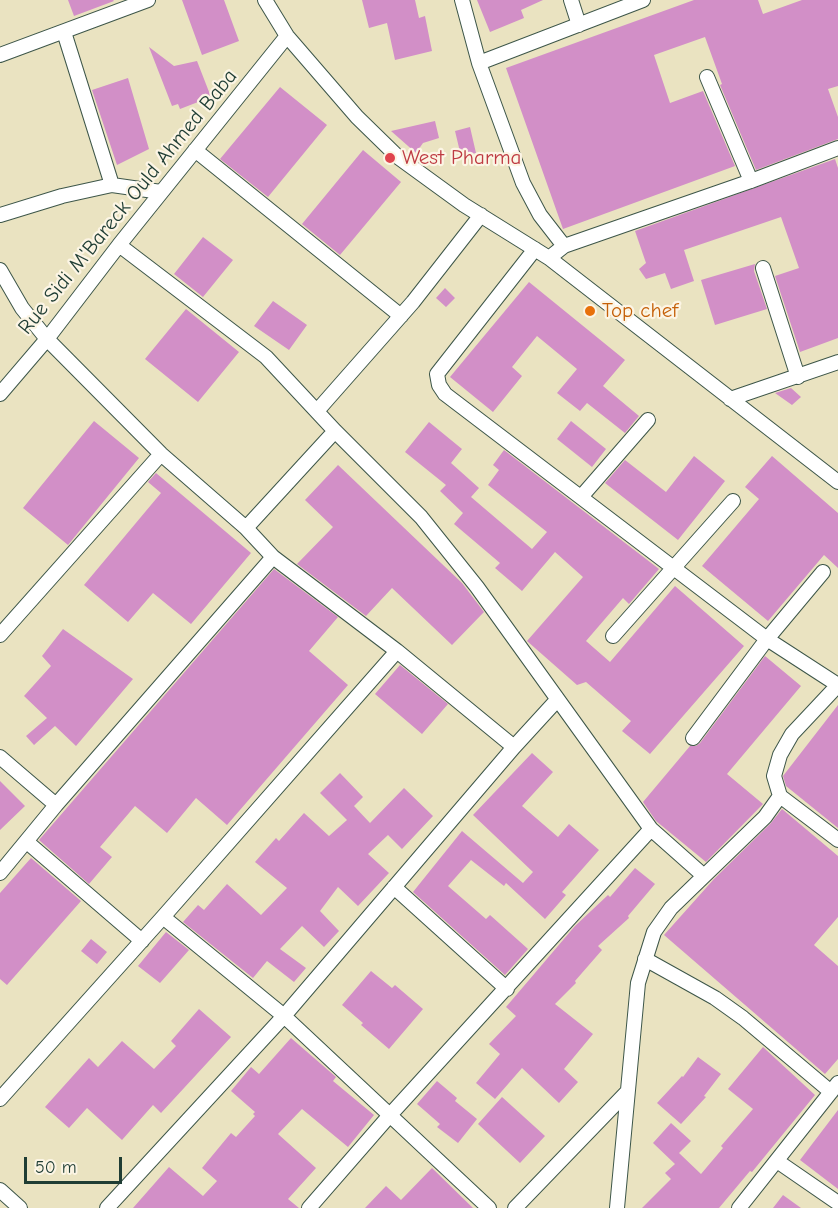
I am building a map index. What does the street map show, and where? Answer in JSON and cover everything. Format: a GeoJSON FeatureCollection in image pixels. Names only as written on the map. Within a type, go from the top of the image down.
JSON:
{"type":"FeatureCollection","features":[{"type":"Feature","properties":{"kind":"street"},"geometry":{"type":"LineString","coordinates":[[0,55],[148,0]]}},
{"type":"Feature","properties":{"kind":"street"},"geometry":{"type":"LineString","coordinates":[[265,0],[287,36],[357,117],[398,157],[481,215],[549,258],[838,482]]}},
{"type":"Feature","properties":{"kind":"street"},"geometry":{"type":"LineString","coordinates":[[462,0],[479,63],[523,183],[540,215],[564,246]]}},
{"type":"Feature","properties":{"kind":"street"},"geometry":{"type":"LineString","coordinates":[[571,0],[579,25]]}},
{"type":"Feature","properties":{"kind":"street"},"geometry":{"type":"LineString","coordinates":[[479,63],[643,0]]}},
{"type":"Feature","properties":{"kind":"street"},"geometry":{"type":"LineString","coordinates":[[64,32],[112,185]]}},
{"type":"Feature","properties":{"kind":"street","name":"Rue Sidi M'Bareck Ould Ahmed Baba"},"geometry":{"type":"LineString","coordinates":[[0,394],[287,36]]}},
{"type":"Feature","properties":{"kind":"street"},"geometry":{"type":"LineString","coordinates":[[707,77],[751,181]]}},
{"type":"Feature","properties":{"kind":"street"},"geometry":{"type":"LineString","coordinates":[[549,258],[564,246],[838,148]]}},
{"type":"Feature","properties":{"kind":"street"},"geometry":{"type":"LineString","coordinates":[[195,150],[401,316]]}},
{"type":"Feature","properties":{"kind":"street"},"geometry":{"type":"LineString","coordinates":[[0,216],[63,196],[112,185],[161,192]]}},
{"type":"Feature","properties":{"kind":"street"},"geometry":{"type":"LineString","coordinates":[[317,411],[401,316],[481,215]]}},
{"type":"Feature","properties":{"kind":"street"},"geometry":{"type":"LineString","coordinates":[[118,245],[266,357],[421,518],[477,587],[651,829],[704,876]]}},
{"type":"Feature","properties":{"kind":"street"},"geometry":{"type":"LineString","coordinates":[[535,249],[437,374],[439,385],[446,394],[767,639],[838,685],[792,734],[780,755],[774,776],[780,796],[838,840]]}},
{"type":"Feature","properties":{"kind":"street"},"geometry":{"type":"LineString","coordinates":[[763,268],[798,376]]}},
{"type":"Feature","properties":{"kind":"street"},"geometry":{"type":"LineString","coordinates":[[0,270],[22,308],[46,339],[161,454],[246,528],[273,557],[397,651],[514,747]]}},
{"type":"Feature","properties":{"kind":"street"},"geometry":{"type":"LineString","coordinates":[[730,399],[838,362]]}},
{"type":"Feature","properties":{"kind":"street"},"geometry":{"type":"LineString","coordinates":[[580,497],[648,420]]}},
{"type":"Feature","properties":{"kind":"street"},"geometry":{"type":"LineString","coordinates":[[246,528],[335,431]]}},
{"type":"Feature","properties":{"kind":"street"},"geometry":{"type":"LineString","coordinates":[[0,635],[161,454]]}},
{"type":"Feature","properties":{"kind":"street"},"geometry":{"type":"LineString","coordinates":[[613,636],[733,501]]}},
{"type":"Feature","properties":{"kind":"street"},"geometry":{"type":"LineString","coordinates":[[0,873],[56,805],[273,557]]}},
{"type":"Feature","properties":{"kind":"street"},"geometry":{"type":"LineString","coordinates":[[693,738],[767,639],[823,572]]}},
{"type":"Feature","properties":{"kind":"street"},"geometry":{"type":"LineString","coordinates":[[0,1099],[397,651]]}},
{"type":"Feature","properties":{"kind":"street"},"geometry":{"type":"LineString","coordinates":[[108,1208],[181,1125],[284,1016],[514,747],[557,700]]}},
{"type":"Feature","properties":{"kind":"street"},"geometry":{"type":"LineString","coordinates":[[0,757],[56,805]]}},
{"type":"Feature","properties":{"kind":"street"},"geometry":{"type":"LineString","coordinates":[[617,1208],[638,983],[654,932],[704,876],[765,817],[780,796]]}},
{"type":"Feature","properties":{"kind":"street"},"geometry":{"type":"LineString","coordinates":[[309,1208],[390,1115],[651,829]]}},
{"type":"Feature","properties":{"kind":"street"},"geometry":{"type":"LineString","coordinates":[[27,842],[142,941]]}},
{"type":"Feature","properties":{"kind":"street"},"geometry":{"type":"LineString","coordinates":[[394,887],[507,989]]}},
{"type":"Feature","properties":{"kind":"street"},"geometry":{"type":"LineString","coordinates":[[163,917],[284,1016],[489,1208]]}},
{"type":"Feature","properties":{"kind":"street"},"geometry":{"type":"LineString","coordinates":[[645,959],[725,1004],[835,1088],[739,1208]]}},
{"type":"Feature","properties":{"kind":"street"},"geometry":{"type":"LineString","coordinates":[[516,1208],[627,1092]]}},
{"type":"Feature","properties":{"kind":"street"},"geometry":{"type":"LineString","coordinates":[[777,1161],[838,1203]]}},
{"type":"Feature","properties":{"kind":"street"},"geometry":{"type":"LineString","coordinates":[[0,1190],[20,1208]]}},
{"type":"Feature","properties":{"kind":"building"},"geometry":{"type":"Polygon","coordinates":[[[68,0],[113,0],[114,1],[74,16],[68,0]]]}},
{"type":"Feature","properties":{"kind":"building"},"geometry":{"type":"Polygon","coordinates":[[[182,0],[224,0],[239,41],[202,55],[182,0]]]}},
{"type":"Feature","properties":{"kind":"building"},"geometry":{"type":"Polygon","coordinates":[[[362,0],[415,0],[419,18],[425,16],[432,51],[395,60],[387,23],[369,28],[362,0]]]}},
{"type":"Feature","properties":{"kind":"building"},"geometry":{"type":"Polygon","coordinates":[[[477,0],[543,0],[521,10],[524,18],[490,32],[477,0]]]}},
{"type":"Feature","properties":{"kind":"building"},"geometry":{"type":"Polygon","coordinates":[[[694,0],[758,0],[763,14],[802,0],[838,0],[838,86],[828,89],[838,117],[838,139],[756,170],[720,85],[722,84],[705,37],[654,55],[670,103],[703,91],[735,166],[563,229],[506,68],[694,0]]]}},
{"type":"Feature","properties":{"kind":"building"},"geometry":{"type":"Polygon","coordinates":[[[149,47],[174,66],[197,61],[211,97],[180,109],[178,104],[172,106],[149,47]]]}},
{"type":"Feature","properties":{"kind":"building"},"geometry":{"type":"Polygon","coordinates":[[[128,78],[149,149],[117,165],[92,90],[128,78]]]}},
{"type":"Feature","properties":{"kind":"building"},"geometry":{"type":"Polygon","coordinates":[[[280,87],[327,125],[268,197],[220,159],[280,87]]]}},
{"type":"Feature","properties":{"kind":"building"},"geometry":{"type":"Polygon","coordinates":[[[435,121],[439,138],[423,143],[416,153],[391,131],[435,121]]]}},
{"type":"Feature","properties":{"kind":"building"},"geometry":{"type":"Polygon","coordinates":[[[470,127],[476,153],[461,156],[455,131],[470,127]]]}},
{"type":"Feature","properties":{"kind":"building"},"geometry":{"type":"Polygon","coordinates":[[[363,150],[401,182],[340,255],[302,224],[363,150]]]}},
{"type":"Feature","properties":{"kind":"building"},"geometry":{"type":"Polygon","coordinates":[[[835,159],[838,168],[838,338],[800,352],[775,276],[799,268],[781,217],[684,250],[694,281],[671,289],[665,273],[646,279],[639,269],[646,263],[635,231],[835,159]]]}},
{"type":"Feature","properties":{"kind":"building"},"geometry":{"type":"Polygon","coordinates":[[[203,237],[233,260],[203,297],[174,274],[203,237]]]}},
{"type":"Feature","properties":{"kind":"building"},"geometry":{"type":"Polygon","coordinates":[[[755,264],[754,271],[767,309],[715,325],[701,280],[755,264]]]}},
{"type":"Feature","properties":{"kind":"building"},"geometry":{"type":"Polygon","coordinates":[[[529,282],[625,360],[603,386],[639,416],[625,433],[587,403],[580,411],[557,393],[577,369],[537,336],[512,367],[522,376],[493,412],[450,377],[529,282]]]}},
{"type":"Feature","properties":{"kind":"building"},"geometry":{"type":"Polygon","coordinates":[[[445,288],[455,298],[446,307],[436,298],[445,288]]]}},
{"type":"Feature","properties":{"kind":"building"},"geometry":{"type":"Polygon","coordinates":[[[273,301],[307,325],[289,350],[254,326],[273,301]]]}},
{"type":"Feature","properties":{"kind":"building"},"geometry":{"type":"Polygon","coordinates":[[[186,309],[239,352],[198,402],[145,359],[186,309]]]}},
{"type":"Feature","properties":{"kind":"building"},"geometry":{"type":"Polygon","coordinates":[[[791,388],[801,397],[792,405],[775,393],[791,388]]]}},
{"type":"Feature","properties":{"kind":"building"},"geometry":{"type":"Polygon","coordinates":[[[94,421],[139,458],[68,545],[23,508],[94,421]]]}},
{"type":"Feature","properties":{"kind":"building"},"geometry":{"type":"Polygon","coordinates":[[[571,421],[606,449],[592,467],[557,439],[571,421]]]}},
{"type":"Feature","properties":{"kind":"building"},"geometry":{"type":"Polygon","coordinates":[[[429,422],[462,449],[451,463],[479,488],[471,497],[532,549],[547,532],[488,485],[499,470],[493,465],[504,450],[659,569],[629,604],[623,598],[586,641],[610,662],[675,586],[744,646],[650,754],[622,731],[631,721],[586,682],[577,685],[527,641],[583,577],[555,552],[522,591],[495,568],[500,563],[454,524],[463,513],[440,491],[446,485],[405,452],[429,422]]]}},
{"type":"Feature","properties":{"kind":"building"},"geometry":{"type":"Polygon","coordinates":[[[694,456],[725,481],[678,540],[605,483],[625,460],[666,492],[694,456]]]}},
{"type":"Feature","properties":{"kind":"building"},"geometry":{"type":"Polygon","coordinates":[[[772,456],[838,513],[838,568],[824,555],[768,621],[702,566],[759,499],[745,487],[772,456]]]}},
{"type":"Feature","properties":{"kind":"building"},"geometry":{"type":"Polygon","coordinates":[[[338,465],[462,583],[484,612],[452,645],[392,588],[366,616],[297,564],[333,527],[305,500],[338,465]]]}},
{"type":"Feature","properties":{"kind":"building"},"geometry":{"type":"Polygon","coordinates":[[[156,473],[251,553],[191,624],[153,593],[128,622],[84,585],[161,493],[148,482],[156,473]]]}},
{"type":"Feature","properties":{"kind":"building"},"geometry":{"type":"Polygon","coordinates":[[[274,569],[338,617],[309,651],[348,685],[227,825],[196,798],[167,833],[135,806],[100,847],[112,857],[89,884],[39,840],[274,569]]]}},
{"type":"Feature","properties":{"kind":"building"},"geometry":{"type":"Polygon","coordinates":[[[63,629],[133,679],[76,746],[55,726],[34,745],[26,736],[47,718],[24,696],[51,666],[42,656],[63,629]]]}},
{"type":"Feature","properties":{"kind":"building"},"geometry":{"type":"Polygon","coordinates":[[[765,656],[801,686],[727,774],[763,804],[706,862],[656,821],[643,802],[690,746],[700,743],[765,656]]]}},
{"type":"Feature","properties":{"kind":"building"},"geometry":{"type":"Polygon","coordinates":[[[400,665],[448,704],[422,734],[375,694],[400,665]]]}},
{"type":"Feature","properties":{"kind":"building"},"geometry":{"type":"Polygon","coordinates":[[[838,705],[838,828],[786,786],[783,776],[838,705]]]}},
{"type":"Feature","properties":{"kind":"building"},"geometry":{"type":"Polygon","coordinates":[[[532,753],[553,772],[522,806],[558,837],[569,824],[599,850],[562,892],[566,895],[545,919],[506,883],[504,886],[471,860],[448,886],[486,919],[490,915],[528,949],[505,975],[413,892],[462,831],[523,883],[533,872],[473,815],[532,753]]]}},
{"type":"Feature","properties":{"kind":"building"},"geometry":{"type":"Polygon","coordinates":[[[340,773],[363,797],[354,806],[370,823],[404,788],[433,816],[402,849],[388,835],[368,854],[389,873],[358,906],[338,887],[320,911],[339,931],[324,947],[302,926],[280,949],[306,968],[294,982],[267,961],[253,978],[183,922],[198,905],[204,910],[227,884],[261,915],[287,888],[255,862],[276,838],[279,841],[304,813],[329,836],[347,820],[320,793],[340,773]]]}},
{"type":"Feature","properties":{"kind":"building"},"geometry":{"type":"Polygon","coordinates":[[[0,781],[25,806],[0,830],[0,781]]]}},
{"type":"Feature","properties":{"kind":"building"},"geometry":{"type":"Polygon","coordinates":[[[782,809],[838,856],[838,917],[814,945],[838,966],[838,1059],[825,1074],[664,935],[782,809]]]}},
{"type":"Feature","properties":{"kind":"building"},"geometry":{"type":"Polygon","coordinates":[[[31,858],[81,901],[7,985],[0,979],[0,893],[31,858]]]}},
{"type":"Feature","properties":{"kind":"building"},"geometry":{"type":"Polygon","coordinates":[[[635,868],[655,884],[628,916],[629,918],[598,946],[602,950],[575,981],[576,983],[555,1004],[593,1034],[564,1069],[578,1082],[559,1103],[522,1068],[495,1099],[476,1083],[500,1054],[489,1044],[516,1016],[506,1007],[575,926],[608,895],[610,897],[635,868]]]}},
{"type":"Feature","properties":{"kind":"building"},"geometry":{"type":"Polygon","coordinates":[[[166,932],[189,950],[160,983],[138,966],[166,932]]]}},
{"type":"Feature","properties":{"kind":"building"},"geometry":{"type":"Polygon","coordinates":[[[91,939],[107,952],[97,964],[81,951],[91,939]]]}},
{"type":"Feature","properties":{"kind":"building"},"geometry":{"type":"Polygon","coordinates":[[[371,971],[392,988],[395,985],[423,1009],[389,1049],[342,1005],[371,971]]]}},
{"type":"Feature","properties":{"kind":"building"},"geometry":{"type":"Polygon","coordinates":[[[199,1009],[231,1037],[161,1113],[153,1105],[122,1140],[87,1108],[69,1128],[45,1107],[89,1058],[98,1067],[122,1041],[154,1069],[176,1046],[171,1041],[199,1009]]]}},
{"type":"Feature","properties":{"kind":"building"},"geometry":{"type":"Polygon","coordinates":[[[291,1038],[336,1077],[333,1081],[374,1115],[348,1147],[302,1109],[278,1134],[316,1168],[288,1199],[299,1208],[133,1208],[169,1167],[203,1196],[217,1181],[202,1168],[231,1133],[236,1137],[255,1116],[253,1114],[255,1112],[231,1091],[251,1067],[259,1074],[291,1038]]]}},
{"type":"Feature","properties":{"kind":"building"},"geometry":{"type":"Polygon","coordinates":[[[763,1047],[815,1095],[752,1172],[750,1171],[719,1208],[642,1208],[671,1179],[665,1173],[675,1164],[653,1143],[671,1123],[691,1141],[679,1153],[701,1174],[723,1148],[721,1146],[753,1109],[728,1089],[763,1047]]]}},
{"type":"Feature","properties":{"kind":"building"},"geometry":{"type":"Polygon","coordinates":[[[698,1057],[721,1074],[704,1096],[706,1097],[681,1124],[657,1103],[683,1077],[698,1057]]]}},
{"type":"Feature","properties":{"kind":"building"},"geometry":{"type":"Polygon","coordinates":[[[437,1081],[457,1098],[455,1101],[477,1119],[458,1143],[437,1127],[440,1124],[417,1104],[437,1081]]]}},
{"type":"Feature","properties":{"kind":"building"},"geometry":{"type":"Polygon","coordinates":[[[502,1097],[545,1136],[520,1163],[478,1124],[502,1097]]]}},
{"type":"Feature","properties":{"kind":"building"},"geometry":{"type":"Polygon","coordinates":[[[838,1110],[838,1189],[800,1160],[838,1110]]]}},
{"type":"Feature","properties":{"kind":"building"},"geometry":{"type":"Polygon","coordinates":[[[432,1168],[473,1208],[365,1208],[386,1186],[401,1200],[432,1168]]]}},
{"type":"Feature","properties":{"kind":"building"},"geometry":{"type":"Polygon","coordinates":[[[783,1195],[801,1208],[773,1208],[783,1195]]]}},
{"type":"Feature","properties":{"kind":"place","name":"West Pharma"},"geometry":{"type":"Point","coordinates":[390,158]}},
{"type":"Feature","properties":{"kind":"place","name":"Top chef"},"geometry":{"type":"Point","coordinates":[590,311]}}]}
